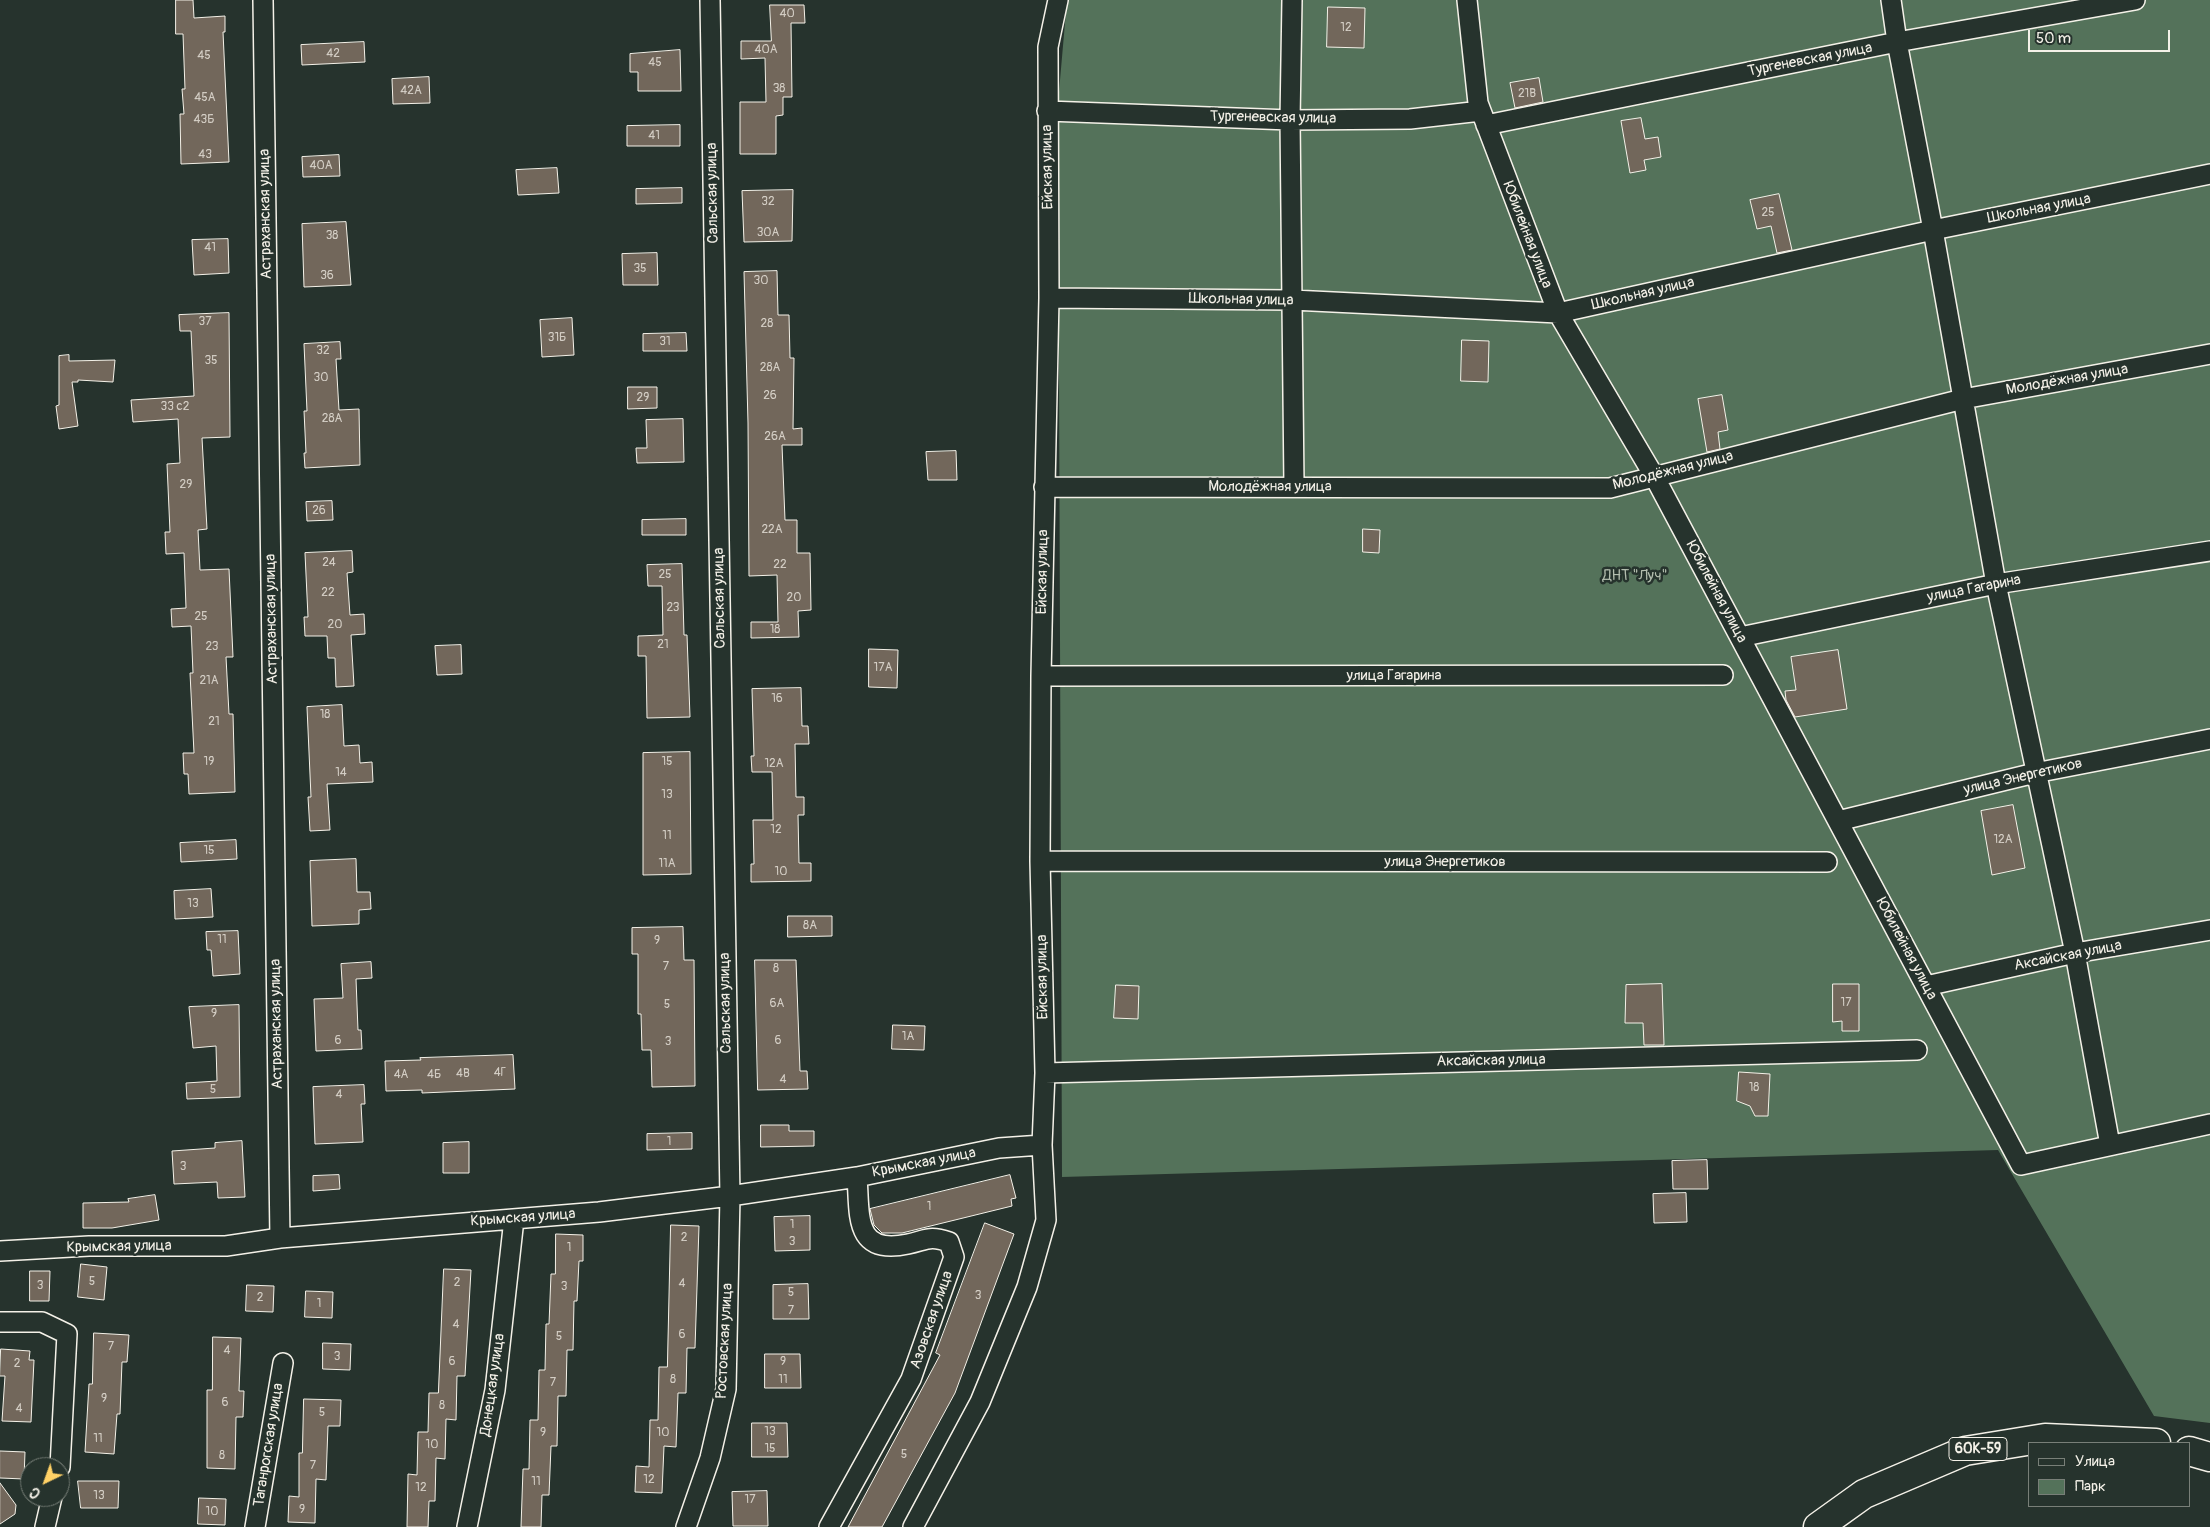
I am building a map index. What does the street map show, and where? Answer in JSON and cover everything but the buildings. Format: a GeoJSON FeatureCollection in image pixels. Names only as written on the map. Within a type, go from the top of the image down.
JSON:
{"type":"FeatureCollection","features":[{"type":"Feature","properties":{"kind":"main road","name":"60К-59"},"geometry":{"type":"LineString","coordinates":[[1818,1527],[1864,1494],[1965,1451],[2045,1438],[2134,1442]]}},
{"type":"Feature","properties":{"kind":"main road"},"geometry":{"type":"LineString","coordinates":[[2190,1451],[2210,1456]]}},
{"type":"Feature","properties":{"kind":"street","name":"Астраханская улица"},"geometry":{"type":"LineString","coordinates":[[264,0],[280,1238]]}},
{"type":"Feature","properties":{"kind":"street","name":"Сальская улица"},"geometry":{"type":"LineString","coordinates":[[710,0],[730,1203]]}},
{"type":"Feature","properties":{"kind":"street","name":"Ейская улица"},"geometry":{"type":"LineString","coordinates":[[913,1527],[980,1402],[1027,1288],[1046,1220],[1042,1145],[1045,1073],[1040,861],[1041,676],[1044,487],[1058,299],[1056,111],[1048,47],[1058,0]]}},
{"type":"Feature","properties":{"kind":"street"},"geometry":{"type":"LineString","coordinates":[[1292,0],[1290,120],[1294,486]]}},
{"type":"Feature","properties":{"kind":"street","name":"Юбилейная улица"},"geometry":{"type":"LineString","coordinates":[[1467,0],[1478,103],[1558,313],[1654,476],[2021,1165],[2110,1145]]}},
{"type":"Feature","properties":{"kind":"street"},"geometry":{"type":"LineString","coordinates":[[1891,0],[1897,42],[1933,230],[1996,584],[2075,953],[2110,1145],[2210,1124]]}},
{"type":"Feature","properties":{"kind":"street","name":"Тургеневская улица"},"geometry":{"type":"LineString","coordinates":[[1056,111],[1290,120],[1483,118],[2135,0]]}},
{"type":"Feature","properties":{"kind":"street","name":"Школьная улица"},"geometry":{"type":"LineString","coordinates":[[1058,299],[1292,300],[1558,313],[1933,230],[2210,174]]}},
{"type":"Feature","properties":{"kind":"street","name":"Молодёжная улица"},"geometry":{"type":"LineString","coordinates":[[1044,487],[1610,488],[1963,399],[2210,354]]}},
{"type":"Feature","properties":{"kind":"street","name":"улица Гагарина"},"geometry":{"type":"LineString","coordinates":[[1740,637],[1996,584],[2210,551]]}},
{"type":"Feature","properties":{"kind":"street","name":"улица Гагарина"},"geometry":{"type":"LineString","coordinates":[[1041,676],[1723,676]]}},
{"type":"Feature","properties":{"kind":"street","name":"улица Энергетиков"},"geometry":{"type":"LineString","coordinates":[[1838,821],[2035,772],[2210,739]]}},
{"type":"Feature","properties":{"kind":"street","name":"улица Энергетиков"},"geometry":{"type":"LineString","coordinates":[[1040,861],[1827,862]]}},
{"type":"Feature","properties":{"kind":"street","name":"Аксайская улица"},"geometry":{"type":"LineString","coordinates":[[1926,986],[2075,953],[2210,930]]}},
{"type":"Feature","properties":{"kind":"street","name":"Аксайская улица"},"geometry":{"type":"LineString","coordinates":[[1045,1073],[1917,1050]]}},
{"type":"Feature","properties":{"kind":"street","name":"Крымская улица"},"geometry":{"type":"LineString","coordinates":[[0,1251],[89,1246],[226,1246],[280,1238],[514,1218],[730,1203],[999,1148],[1042,1145]]}},
{"type":"Feature","properties":{"kind":"street","name":"Азовская улица"},"geometry":{"type":"LineString","coordinates":[[829,1527],[911,1378],[954,1257],[949,1242],[934,1237],[906,1245],[883,1246],[866,1237],[860,1228],[857,1176]]}},
{"type":"Feature","properties":{"kind":"street","name":"Ростовская улица"},"geometry":{"type":"LineString","coordinates":[[686,1527],[710,1458],[726,1388],[730,1203]]}},
{"type":"Feature","properties":{"kind":"street","name":"Донецкая улица"},"geometry":{"type":"LineString","coordinates":[[467,1527],[495,1390],[514,1218]]}},
{"type":"Feature","properties":{"kind":"street"},"geometry":{"type":"LineString","coordinates":[[0,1322],[42,1322],[67,1334],[61,1457]]}},
{"type":"Feature","properties":{"kind":"street","name":"Таганрогская улица"},"geometry":{"type":"LineString","coordinates":[[255,1527],[283,1363]]}},
{"type":"Feature","properties":{"kind":"street"},"geometry":{"type":"LineString","coordinates":[[45,1527],[50,1507]]}},
{"type":"Feature","properties":{"kind":"green space","name":"ДНТ \"Луч\""},"geometry":{"type":"Polygon","coordinates":[[[1067,0],[2210,0],[2210,1423],[2154,1416],[1998,1150],[1062,1177],[1058,103],[1067,0]]]}}]}
